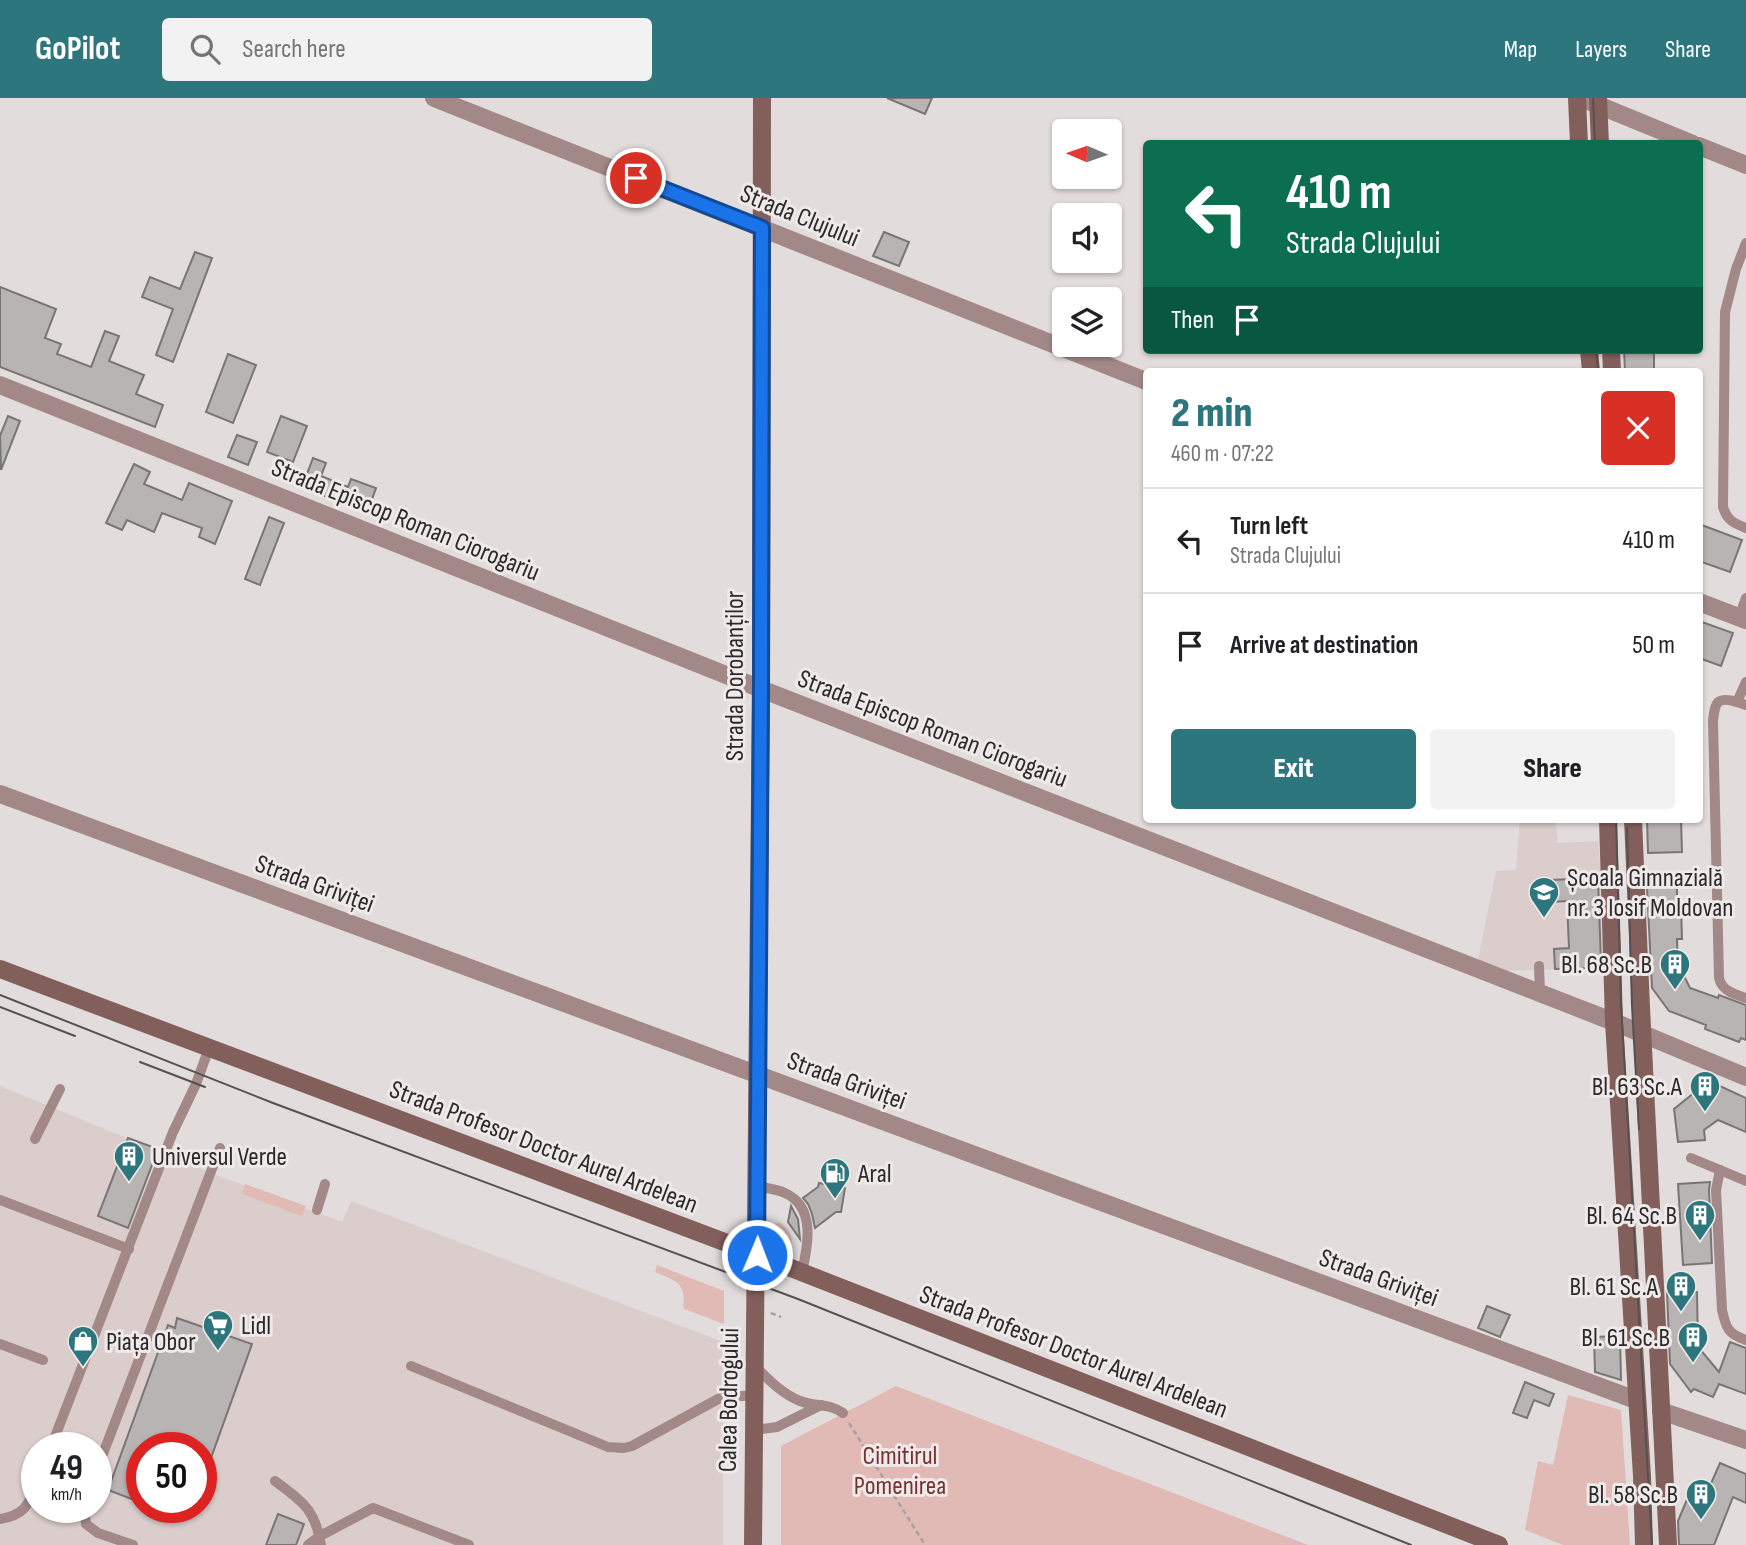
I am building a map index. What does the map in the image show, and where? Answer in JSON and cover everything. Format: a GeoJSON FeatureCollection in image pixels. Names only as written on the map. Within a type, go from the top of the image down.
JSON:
{"type":"FeatureCollection","features":[{"type":"Feature","properties":{"kind":"main road","name":"Strada Dorobanților"},"geometry":{"type":"LineString","coordinates":[[757,1255],[762,98]]}},
{"type":"Feature","properties":{"kind":"main road"},"geometry":{"type":"LineString","coordinates":[[1579,98],[1579,140]]}},
{"type":"Feature","properties":{"kind":"main road"},"geometry":{"type":"LineString","coordinates":[[1598,102],[1600,140]]}},
{"type":"Feature","properties":{"kind":"main road"},"geometry":{"type":"LineString","coordinates":[[1608,823],[1614,1023],[1644,1545]]}},
{"type":"Feature","properties":{"kind":"main road"},"geometry":{"type":"LineString","coordinates":[[1633,823],[1668,1545]]}},
{"type":"Feature","properties":{"kind":"main road","name":"Strada Profesor Doctor Aurel Ardelean"},"geometry":{"type":"LineString","coordinates":[[0,969],[802,1272],[1499,1545]]}},
{"type":"Feature","properties":{"kind":"main road","name":"Calea Bodrogului"},"geometry":{"type":"LineString","coordinates":[[753,1545],[757,1255]]}},
{"type":"Feature","properties":{"kind":"street","name":"Strada Clujului"},"geometry":{"type":"LineString","coordinates":[[434,98],[1143,380]]}},
{"type":"Feature","properties":{"kind":"street"},"geometry":{"type":"LineString","coordinates":[[1579,98],[1598,102],[1684,140]]}},
{"type":"Feature","properties":{"kind":"street"},"geometry":{"type":"LineString","coordinates":[[1703,148],[1746,165]]}},
{"type":"Feature","properties":{"kind":"street","name":"Strada Episcop Roman Ciorogariu"},"geometry":{"type":"LineString","coordinates":[[0,385],[761,689],[1540,993],[1746,1077]]}},
{"type":"Feature","properties":{"kind":"street"},"geometry":{"type":"LineString","coordinates":[[1703,604],[1742,619]]}},
{"type":"Feature","properties":{"kind":"street","name":"Strada Griviței"},"geometry":{"type":"LineString","coordinates":[[0,794],[1636,1401]]}},
{"type":"Feature","properties":{"kind":"street"},"geometry":{"type":"LineString","coordinates":[[1661,1410],[1746,1440]]}},
{"type":"Feature","properties":{"kind":"lane"},"geometry":{"type":"LineString","coordinates":[[1746,243],[1725,312],[1723,507],[1726,516],[1746,528]]}},
{"type":"Feature","properties":{"kind":"lane"},"geometry":{"type":"LineString","coordinates":[[1742,619],[1746,598]]}},
{"type":"Feature","properties":{"kind":"lane"},"geometry":{"type":"LineString","coordinates":[[1746,682],[1742,704],[1722,699],[1715,708],[1713,721],[1719,978],[1723,988],[1746,998]]}},
{"type":"Feature","properties":{"kind":"lane"},"geometry":{"type":"LineString","coordinates":[[1539,966],[1540,993]]}},
{"type":"Feature","properties":{"kind":"lane"},"geometry":{"type":"LineString","coordinates":[[57,1432],[173,1132],[196,1084],[209,1048]]}},
{"type":"Feature","properties":{"kind":"lane"},"geometry":{"type":"LineString","coordinates":[[35,1139],[60,1089]]}},
{"type":"Feature","properties":{"kind":"lane"},"geometry":{"type":"LineString","coordinates":[[111,1432],[220,1148]]}},
{"type":"Feature","properties":{"kind":"lane"},"geometry":{"type":"LineString","coordinates":[[1691,1158],[1746,1181]]}},
{"type":"Feature","properties":{"kind":"lane"},"geometry":{"type":"LineString","coordinates":[[1720,1170],[1717,1190],[1723,1310],[1730,1332],[1746,1340]]}},
{"type":"Feature","properties":{"kind":"lane"},"geometry":{"type":"LineString","coordinates":[[317,1210],[325,1184]]}},
{"type":"Feature","properties":{"kind":"lane"},"geometry":{"type":"LineString","coordinates":[[758,1186],[783,1192],[799,1204],[804,1212],[808,1247],[802,1272]]}},
{"type":"Feature","properties":{"kind":"lane"},"geometry":{"type":"LineString","coordinates":[[0,1200],[129,1249]]}},
{"type":"Feature","properties":{"kind":"lane"},"geometry":{"type":"LineString","coordinates":[[0,1344],[43,1360]]}},
{"type":"Feature","properties":{"kind":"lane"},"geometry":{"type":"LineString","coordinates":[[411,1366],[595,1442],[616,1448],[632,1446],[720,1398],[754,1395]]}},
{"type":"Feature","properties":{"kind":"lane"},"geometry":{"type":"LineString","coordinates":[[754,1366],[790,1396],[802,1402],[833,1407],[843,1413]]}},
{"type":"Feature","properties":{"kind":"lane"},"geometry":{"type":"LineString","coordinates":[[754,1430],[777,1427],[821,1405]]}},
{"type":"Feature","properties":{"kind":"lane"},"geometry":{"type":"LineString","coordinates":[[275,1481],[301,1500],[311,1512],[321,1541]]}},
{"type":"Feature","properties":{"kind":"lane"},"geometry":{"type":"LineString","coordinates":[[308,1545],[321,1541],[373,1508],[469,1545]]}},
{"type":"Feature","properties":{"kind":"lane"},"geometry":{"type":"LineString","coordinates":[[0,1519],[21,1512]]}},
{"type":"Feature","properties":{"kind":"lane"},"geometry":{"type":"LineString","coordinates":[[86,1523],[99,1533],[133,1545]]}},
{"type":"Feature","properties":{"kind":"path"},"geometry":{"type":"LineString","coordinates":[[843,1413],[925,1545]]}},
{"type":"Feature","properties":{"kind":"shaded area","name":"Școala Gimnazială nr. 3 Iosif Moldovan"},"geometry":{"type":"Polygon","coordinates":[[[1520,823],[1556,823],[1558,843],[1598,841],[1604,963],[1588,963],[1588,968],[1507,971],[1478,960],[1496,871],[1516,870],[1520,823]]]}},
{"type":"Feature","properties":{"kind":"shaded area"},"geometry":{"type":"Polygon","coordinates":[[[0,1086],[219,1176],[342,1222],[351,1201],[723,1342],[723,1545],[0,1545],[0,1086]]]}},
{"type":"Feature","properties":{"kind":"green space"},"geometry":{"type":"Polygon","coordinates":[[[245,1184],[306,1206],[302,1216],[242,1194],[245,1184]]]}},
{"type":"Feature","properties":{"kind":"green space"},"geometry":{"type":"Polygon","coordinates":[[[778,1222],[790,1232],[790,1245],[783,1244],[774,1236],[773,1227],[778,1222]]]}},
{"type":"Feature","properties":{"kind":"green space"},"geometry":{"type":"Polygon","coordinates":[[[657,1265],[724,1291],[724,1324],[684,1309],[681,1287],[655,1272],[657,1265]]]}},
{"type":"Feature","properties":{"kind":"green space","name":"Cimitirul Pomenirea"},"geometry":{"type":"Polygon","coordinates":[[[896,1386],[1308,1545],[781,1545],[781,1446],[896,1386]]]}},
{"type":"Feature","properties":{"kind":"green space"},"geometry":{"type":"Polygon","coordinates":[[[1568,1395],[1621,1410],[1630,1545],[1563,1545],[1525,1530],[1538,1461],[1553,1465],[1568,1395]]]}},
{"type":"Feature","properties":{"kind":"building"},"geometry":{"type":"Polygon","coordinates":[[[887,98],[932,98],[925,114],[887,98]]]}},
{"type":"Feature","properties":{"kind":"building"},"geometry":{"type":"Polygon","coordinates":[[[884,232],[909,242],[899,266],[873,256],[884,232]]]}},
{"type":"Feature","properties":{"kind":"building"},"geometry":{"type":"Polygon","coordinates":[[[195,252],[212,258],[173,362],[156,355],[173,309],[142,297],[150,277],[180,289],[195,252]]]}},
{"type":"Feature","properties":{"kind":"building"},"geometry":{"type":"Polygon","coordinates":[[[0,287],[56,309],[45,338],[61,344],[57,354],[91,367],[105,331],[119,336],[109,361],[144,375],[136,394],[163,405],[155,427],[0,367],[0,287]]]}},
{"type":"Feature","properties":{"kind":"building"},"geometry":{"type":"Polygon","coordinates":[[[228,354],[256,365],[233,423],[206,412],[228,354]]]}},
{"type":"Feature","properties":{"kind":"building"},"geometry":{"type":"Polygon","coordinates":[[[1624,354],[1654,354],[1654,368],[1625,368],[1624,354]]]}},
{"type":"Feature","properties":{"kind":"building"},"geometry":{"type":"Polygon","coordinates":[[[8,416],[20,421],[1,470],[0,436],[8,416]]]}},
{"type":"Feature","properties":{"kind":"building"},"geometry":{"type":"Polygon","coordinates":[[[281,416],[307,426],[293,462],[267,452],[281,416]]]}},
{"type":"Feature","properties":{"kind":"building"},"geometry":{"type":"Polygon","coordinates":[[[237,435],[257,442],[248,465],[228,457],[237,435]]]}},
{"type":"Feature","properties":{"kind":"building"},"geometry":{"type":"Polygon","coordinates":[[[313,458],[326,463],[321,476],[348,487],[351,479],[376,488],[367,513],[302,487],[313,458]]]}},
{"type":"Feature","properties":{"kind":"building"},"geometry":{"type":"Polygon","coordinates":[[[134,464],[150,472],[144,484],[182,500],[189,483],[232,501],[215,544],[199,537],[202,528],[162,513],[154,532],[127,520],[122,530],[106,523],[134,464]]]}},
{"type":"Feature","properties":{"kind":"building"},"geometry":{"type":"Polygon","coordinates":[[[269,517],[284,523],[260,585],[245,579],[269,517]]]}},
{"type":"Feature","properties":{"kind":"building"},"geometry":{"type":"Polygon","coordinates":[[[1703,525],[1742,540],[1730,572],[1703,562],[1703,525]]]}},
{"type":"Feature","properties":{"kind":"building"},"geometry":{"type":"Polygon","coordinates":[[[1703,622],[1733,633],[1721,666],[1703,659],[1703,622]]]}},
{"type":"Feature","properties":{"kind":"building"},"geometry":{"type":"Polygon","coordinates":[[[1647,823],[1681,823],[1682,852],[1648,853],[1647,823]]]}},
{"type":"Feature","properties":{"kind":"building"},"geometry":{"type":"Polygon","coordinates":[[[1598,878],[1601,963],[1588,963],[1588,968],[1555,969],[1554,949],[1569,948],[1567,901],[1551,902],[1550,880],[1598,878]]]}},
{"type":"Feature","properties":{"kind":"building"},"geometry":{"type":"Polygon","coordinates":[[[1677,886],[1682,939],[1677,939],[1678,972],[1690,988],[1746,1005],[1746,1040],[1741,1038],[1739,1042],[1705,1029],[1706,1025],[1669,1011],[1652,988],[1647,887],[1677,886]]]}},
{"type":"Feature","properties":{"kind":"building","name":"Bl. 63 Sc.A"},"geometry":{"type":"Polygon","coordinates":[[[1709,1081],[1746,1098],[1746,1132],[1718,1120],[1704,1130],[1705,1140],[1678,1142],[1674,1109],[1709,1081]]]}},
{"type":"Feature","properties":{"kind":"building","name":"Universul Verde"},"geometry":{"type":"Polygon","coordinates":[[[128,1138],[158,1149],[128,1228],[98,1216],[128,1138]]]}},
{"type":"Feature","properties":{"kind":"building"},"geometry":{"type":"Polygon","coordinates":[[[1710,1182],[1712,1263],[1683,1265],[1678,1184],[1710,1182]]]}},
{"type":"Feature","properties":{"kind":"building"},"geometry":{"type":"Polygon","coordinates":[[[819,1183],[845,1188],[841,1212],[836,1212],[815,1228],[808,1204],[803,1198],[818,1187],[819,1183]]]}},
{"type":"Feature","properties":{"kind":"building"},"geometry":{"type":"Polygon","coordinates":[[[791,1206],[798,1219],[800,1239],[788,1222],[791,1206]]]}},
{"type":"Feature","properties":{"kind":"building"},"geometry":{"type":"Polygon","coordinates":[[[1697,1292],[1698,1347],[1719,1372],[1730,1342],[1746,1348],[1746,1394],[1719,1384],[1713,1397],[1694,1389],[1691,1392],[1670,1364],[1667,1293],[1697,1292]]]}},
{"type":"Feature","properties":{"kind":"building"},"geometry":{"type":"Polygon","coordinates":[[[1487,1306],[1510,1315],[1500,1337],[1478,1328],[1487,1306]]]}},
{"type":"Feature","properties":{"kind":"building"},"geometry":{"type":"Polygon","coordinates":[[[177,1318],[252,1344],[217,1441],[217,1432],[129,1432],[168,1325],[175,1328],[177,1318]]]}},
{"type":"Feature","properties":{"kind":"building"},"geometry":{"type":"Polygon","coordinates":[[[1620,1336],[1621,1380],[1595,1372],[1594,1337],[1620,1336]]]}},
{"type":"Feature","properties":{"kind":"building"},"geometry":{"type":"Polygon","coordinates":[[[1525,1382],[1554,1394],[1549,1406],[1534,1400],[1527,1418],[1513,1413],[1525,1382]]]}},
{"type":"Feature","properties":{"kind":"building"},"geometry":{"type":"Polygon","coordinates":[[[126,1440],[126,1497],[112,1492],[112,1479],[126,1440]]]}},
{"type":"Feature","properties":{"kind":"building","name":"Bl. 58 Sc.B"},"geometry":{"type":"Polygon","coordinates":[[[1720,1463],[1746,1474],[1746,1503],[1733,1497],[1714,1545],[1679,1545],[1678,1521],[1688,1497],[1692,1499],[1698,1484],[1709,1488],[1720,1463]]]}},
{"type":"Feature","properties":{"kind":"building"},"geometry":{"type":"Polygon","coordinates":[[[278,1514],[304,1524],[296,1545],[266,1545],[278,1514]]]}},
{"type":"Feature","properties":{"kind":"tram line"},"geometry":{"type":"LineString","coordinates":[[1593,98],[1595,140]]}},
{"type":"Feature","properties":{"kind":"tram line"},"geometry":{"type":"LineString","coordinates":[[1596,354],[1598,368]]}},
{"type":"Feature","properties":{"kind":"tram line"},"geometry":{"type":"LineString","coordinates":[[1616,823],[1621,1004],[1652,1545]]}},
{"type":"Feature","properties":{"kind":"tram line"},"geometry":{"type":"LineString","coordinates":[[1627,828],[1639,1129]]}},
{"type":"Feature","properties":{"kind":"tram line"},"geometry":{"type":"LineString","coordinates":[[0,995],[273,1103],[798,1299],[1411,1545]]}},
{"type":"Feature","properties":{"kind":"tram line"},"geometry":{"type":"LineString","coordinates":[[0,1007],[75,1036]]}},
{"type":"Feature","properties":{"kind":"tram line"},"geometry":{"type":"LineString","coordinates":[[140,1062],[205,1087]]}},
{"type":"Feature","properties":{"kind":"place","name":"Școala Gimnazială nr. 3 Iosif Moldovan"},"geometry":{"type":"Point","coordinates":[1544,919]}},
{"type":"Feature","properties":{"kind":"place","name":"Bl. 68 Sc.B"},"geometry":{"type":"Point","coordinates":[1675,991]}},
{"type":"Feature","properties":{"kind":"place","name":"Bl. 63 Sc.A"},"geometry":{"type":"Point","coordinates":[1705,1113]}},
{"type":"Feature","properties":{"kind":"place","name":"Universul Verde"},"geometry":{"type":"Point","coordinates":[129,1183]}},
{"type":"Feature","properties":{"kind":"place","name":"Aral"},"geometry":{"type":"Point","coordinates":[835,1200]}},
{"type":"Feature","properties":{"kind":"place","name":"Bl. 64 Sc.B"},"geometry":{"type":"Point","coordinates":[1700,1242]}},
{"type":"Feature","properties":{"kind":"place","name":"Bl. 61 Sc.A"},"geometry":{"type":"Point","coordinates":[1681,1313]}},
{"type":"Feature","properties":{"kind":"place","name":"Lidl"},"geometry":{"type":"Point","coordinates":[218,1352]}},
{"type":"Feature","properties":{"kind":"place","name":"Bl. 61 Sc.B"},"geometry":{"type":"Point","coordinates":[1693,1364]}},
{"type":"Feature","properties":{"kind":"place","name":"Piața Obor"},"geometry":{"type":"Point","coordinates":[83,1368]}},
{"type":"Feature","properties":{"kind":"place","name":"Bl. 58 Sc.B"},"geometry":{"type":"Point","coordinates":[1701,1521]}},
{"type":"Feature","properties":{"kind":"route"},"geometry":{"type":"LineString","coordinates":[[636,178],[762,228],[757,1255]]}}]}
